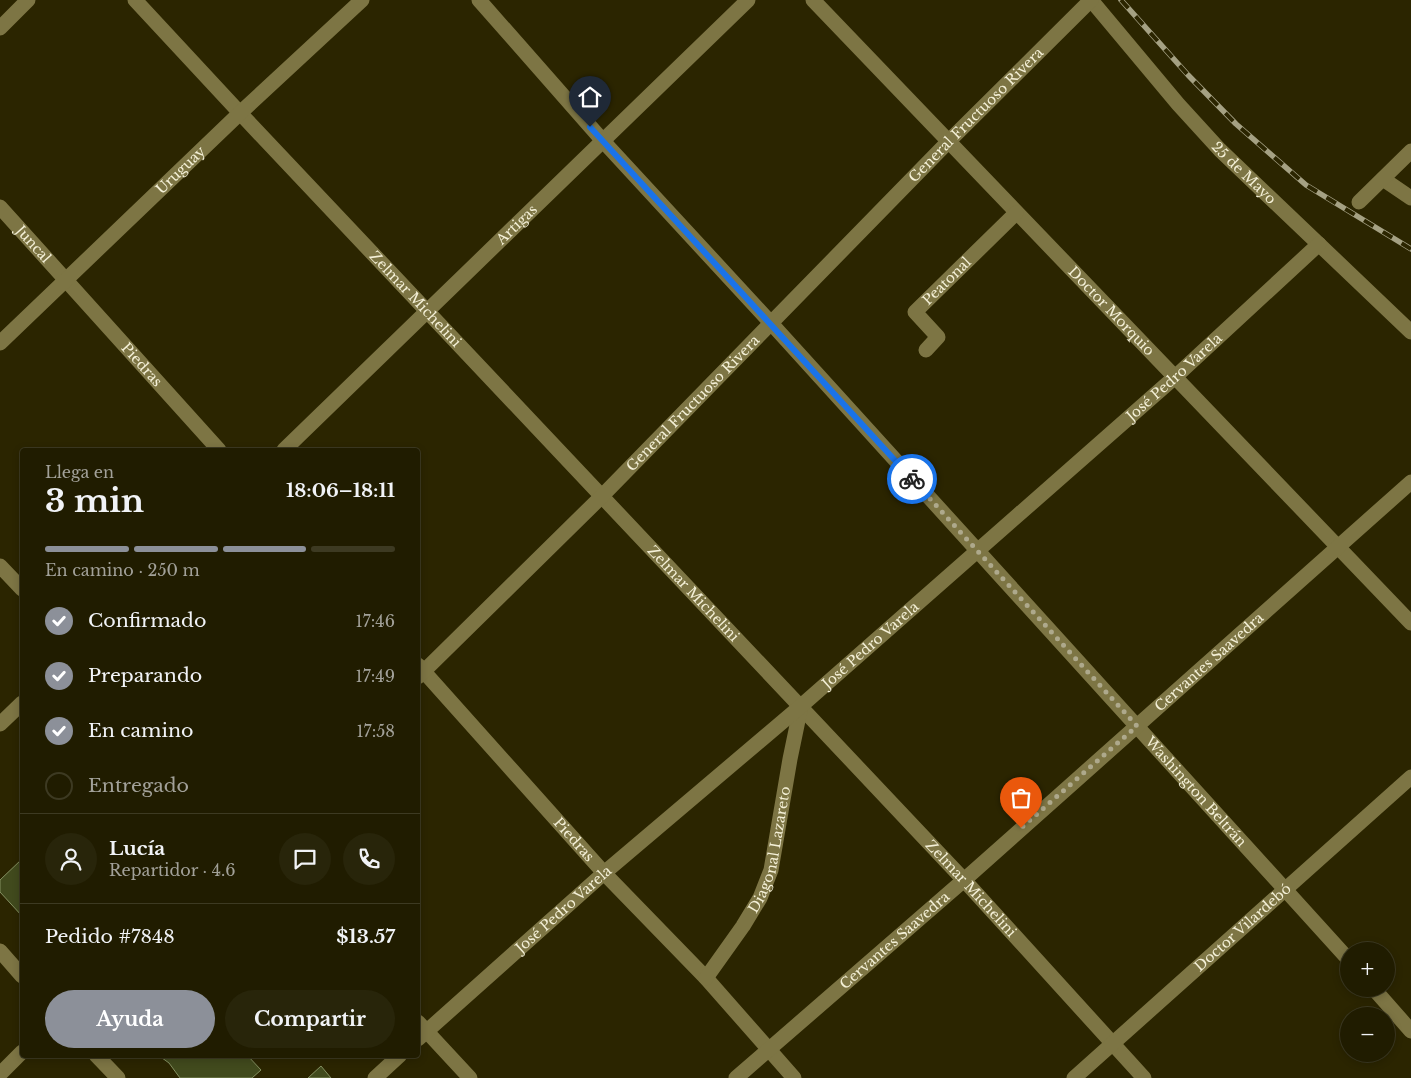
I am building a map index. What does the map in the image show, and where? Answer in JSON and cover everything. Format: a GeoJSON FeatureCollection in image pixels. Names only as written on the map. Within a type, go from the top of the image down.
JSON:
{"type":"FeatureCollection","features":[{"type":"Feature","properties":{"kind":"street"},"geometry":{"type":"LineString","coordinates":[[0,28],[28,0]]}},
{"type":"Feature","properties":{"kind":"street","name":"Zelmar Michelini"},"geometry":{"type":"LineString","coordinates":[[135,0],[964,880],[1111,1044],[1144,1078]]}},
{"type":"Feature","properties":{"kind":"street","name":"Uruguay"},"geometry":{"type":"LineString","coordinates":[[0,343],[240,113],[362,0]]}},
{"type":"Feature","properties":{"kind":"street","name":"Washington Beltrán"},"geometry":{"type":"LineString","coordinates":[[479,0],[603,141],[770,322],[1340,950]]}},
{"type":"Feature","properties":{"kind":"street","name":"Artigas"},"geometry":{"type":"LineString","coordinates":[[286,448],[748,0]]}},
{"type":"Feature","properties":{"kind":"street","name":"Doctor Morquio"},"geometry":{"type":"LineString","coordinates":[[813,0],[1411,623]]}},
{"type":"Feature","properties":{"kind":"street","name":"General Fructuoso Rivera"},"geometry":{"type":"LineString","coordinates":[[420,670],[602,496],[770,322],[1091,0]]}},
{"type":"Feature","properties":{"kind":"street","name":"25 de Mayo"},"geometry":{"type":"LineString","coordinates":[[1091,0],[1178,104],[1220,150],[1411,332]]}},
{"type":"Feature","properties":{"kind":"street"},"geometry":{"type":"LineString","coordinates":[[1359,202],[1411,151]]}},
{"type":"Feature","properties":{"kind":"street"},"geometry":{"type":"LineString","coordinates":[[1383,179],[1411,198]]}},
{"type":"Feature","properties":{"kind":"street","name":"Juncal"},"geometry":{"type":"LineString","coordinates":[[0,207],[66,280]]}},
{"type":"Feature","properties":{"kind":"street","name":"Peatonal"},"geometry":{"type":"LineString","coordinates":[[926,350],[938,338],[915,312],[1016,213]]}},
{"type":"Feature","properties":{"kind":"street","name":"José Pedro Varela"},"geometry":{"type":"LineString","coordinates":[[420,1031],[800,706],[1175,377],[1319,244]]}},
{"type":"Feature","properties":{"kind":"street","name":"Piedras"},"geometry":{"type":"LineString","coordinates":[[66,280],[217,448]]}},
{"type":"Feature","properties":{"kind":"street","name":"Cervantes Saavedra"},"geometry":{"type":"LineString","coordinates":[[736,1078],[964,880],[1411,482]]}},
{"type":"Feature","properties":{"kind":"street"},"geometry":{"type":"LineString","coordinates":[[0,566],[20,587]]}},
{"type":"Feature","properties":{"kind":"street","name":"Piedras"},"geometry":{"type":"LineString","coordinates":[[420,672],[604,873],[706,978],[794,1078]]}},
{"type":"Feature","properties":{"kind":"street"},"geometry":{"type":"LineString","coordinates":[[0,724],[20,705]]}},
{"type":"Feature","properties":{"kind":"street","name":"Diagonal Lazareto"},"geometry":{"type":"LineString","coordinates":[[706,978],[743,926],[760,898],[771,870],[800,706]]}},
{"type":"Feature","properties":{"kind":"street","name":"Doctor Vilardebó"},"geometry":{"type":"LineString","coordinates":[[1074,1078],[1411,777]]}},
{"type":"Feature","properties":{"kind":"street"},"geometry":{"type":"LineString","coordinates":[[0,951],[20,974]]}},
{"type":"Feature","properties":{"kind":"street"},"geometry":{"type":"LineString","coordinates":[[1381,997],[1411,1031]]}},
{"type":"Feature","properties":{"kind":"street"},"geometry":{"type":"LineString","coordinates":[[420,1031],[470,1078]]}},
{"type":"Feature","properties":{"kind":"street"},"geometry":{"type":"LineString","coordinates":[[0,1074],[20,1054]]}},
{"type":"Feature","properties":{"kind":"street"},"geometry":{"type":"LineString","coordinates":[[99,1058],[118,1078]]}},
{"type":"Feature","properties":{"kind":"street"},"geometry":{"type":"LineString","coordinates":[[375,1078],[397,1058]]}},
{"type":"Feature","properties":{"kind":"building"},"geometry":{"type":"Polygon","coordinates":[[[20,861],[20,914],[0,892],[0,880],[20,861]]]}},
{"type":"Feature","properties":{"kind":"building"},"geometry":{"type":"Polygon","coordinates":[[[162,1058],[250,1058],[261,1070],[252,1078],[180,1078],[169,1063],[162,1058]]]}},
{"type":"Feature","properties":{"kind":"building"},"geometry":{"type":"Polygon","coordinates":[[[321,1066],[331,1078],[308,1078],[321,1066]]]}},
{"type":"Feature","properties":{"kind":"railway"},"geometry":{"type":"LineString","coordinates":[[1121,0],[1188,75],[1236,124],[1306,185],[1411,249]]}},
{"type":"Feature","properties":{"kind":"way so far"},"geometry":{"type":"LineString","coordinates":[[912,479],[1137,726],[1021,828]]}},
{"type":"Feature","properties":{"kind":"route"},"geometry":{"type":"LineString","coordinates":[[590,127],[912,479]]}}]}
